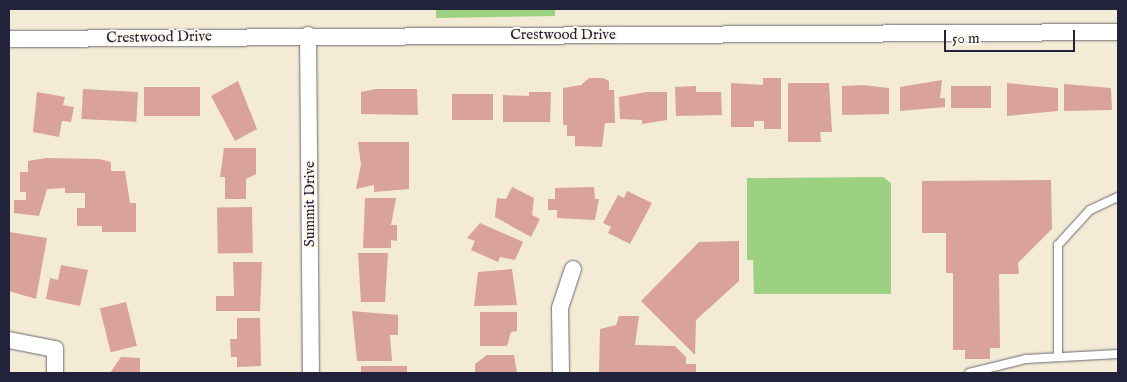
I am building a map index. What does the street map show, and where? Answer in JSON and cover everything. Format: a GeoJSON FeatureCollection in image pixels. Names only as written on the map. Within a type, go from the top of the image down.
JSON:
{"type":"FeatureCollection","features":[{"type":"Feature","properties":{"kind":"street","name":"Crestwood Drive"},"geometry":{"type":"LineString","coordinates":[[9,39],[308,35],[1118,32]]}},
{"type":"Feature","properties":{"kind":"street","name":"Summit Drive"},"geometry":{"type":"LineString","coordinates":[[308,35],[311,373]]}},
{"type":"Feature","properties":{"kind":"street"},"geometry":{"type":"LineString","coordinates":[[561,373],[560,308],[573,269]]}},
{"type":"Feature","properties":{"kind":"street"},"geometry":{"type":"LineString","coordinates":[[9,340],[55,349],[55,373]]}},
{"type":"Feature","properties":{"kind":"lane"},"geometry":{"type":"LineString","coordinates":[[1058,355],[1058,245],[1090,210],[1118,197]]}},
{"type":"Feature","properties":{"kind":"lane"},"geometry":{"type":"LineString","coordinates":[[970,373],[979,373],[1058,355],[1118,354]]}},
{"type":"Feature","properties":{"kind":"green space"},"geometry":{"type":"Polygon","coordinates":[[[436,9],[555,9],[555,16],[436,18],[436,9]]]}},
{"type":"Feature","properties":{"kind":"green space"},"geometry":{"type":"Polygon","coordinates":[[[883,177],[891,183],[891,294],[754,294],[753,260],[747,260],[747,178],[883,177]]]}},
{"type":"Feature","properties":{"kind":"building"},"geometry":{"type":"Polygon","coordinates":[[[589,78],[603,78],[609,81],[609,90],[614,90],[615,123],[605,123],[602,147],[575,146],[575,136],[567,136],[567,125],[563,125],[563,88],[581,85],[589,78]]]}},
{"type":"Feature","properties":{"kind":"building"},"geometry":{"type":"Polygon","coordinates":[[[763,78],[781,78],[781,129],[764,129],[764,121],[754,121],[754,127],[731,127],[731,83],[763,85],[763,78]]]}},
{"type":"Feature","properties":{"kind":"building"},"geometry":{"type":"Polygon","coordinates":[[[942,80],[940,98],[945,98],[945,107],[900,111],[900,87],[942,80]]]}},
{"type":"Feature","properties":{"kind":"building"},"geometry":{"type":"Polygon","coordinates":[[[238,81],[257,129],[235,141],[211,96],[238,81]]]}},
{"type":"Feature","properties":{"kind":"building"},"geometry":{"type":"Polygon","coordinates":[[[788,83],[829,83],[832,132],[820,132],[821,142],[788,142],[788,83]]]}},
{"type":"Feature","properties":{"kind":"building"},"geometry":{"type":"Polygon","coordinates":[[[1007,83],[1058,88],[1058,111],[1007,116],[1007,83]]]}},
{"type":"Feature","properties":{"kind":"building"},"geometry":{"type":"Polygon","coordinates":[[[1064,84],[1111,88],[1112,110],[1064,111],[1064,84]]]}},
{"type":"Feature","properties":{"kind":"building"},"geometry":{"type":"Polygon","coordinates":[[[862,85],[889,88],[889,114],[842,115],[842,86],[862,85]]]}},
{"type":"Feature","properties":{"kind":"building"},"geometry":{"type":"Polygon","coordinates":[[[696,86],[696,92],[721,92],[722,115],[676,116],[675,87],[696,86]]]}},
{"type":"Feature","properties":{"kind":"building"},"geometry":{"type":"Polygon","coordinates":[[[951,86],[991,86],[991,108],[951,108],[951,86]]]}},
{"type":"Feature","properties":{"kind":"building"},"geometry":{"type":"Polygon","coordinates":[[[144,87],[200,87],[200,116],[144,116],[144,87]]]}},
{"type":"Feature","properties":{"kind":"building"},"geometry":{"type":"Polygon","coordinates":[[[83,89],[138,92],[136,122],[81,119],[83,89]]]}},
{"type":"Feature","properties":{"kind":"building"},"geometry":{"type":"Polygon","coordinates":[[[376,89],[417,89],[418,115],[361,114],[361,92],[376,89]]]}},
{"type":"Feature","properties":{"kind":"building"},"geometry":{"type":"Polygon","coordinates":[[[37,92],[65,97],[63,105],[74,107],[71,122],[62,121],[59,137],[33,132],[37,92]]]}},
{"type":"Feature","properties":{"kind":"building"},"geometry":{"type":"Polygon","coordinates":[[[529,92],[551,92],[550,122],[503,122],[503,95],[529,96],[529,92]]]}},
{"type":"Feature","properties":{"kind":"building"},"geometry":{"type":"Polygon","coordinates":[[[646,92],[667,92],[667,120],[642,124],[642,120],[620,119],[619,97],[646,92]]]}},
{"type":"Feature","properties":{"kind":"building"},"geometry":{"type":"Polygon","coordinates":[[[452,94],[493,94],[493,120],[452,120],[452,94]]]}},
{"type":"Feature","properties":{"kind":"building"},"geometry":{"type":"Polygon","coordinates":[[[358,142],[409,142],[409,189],[374,192],[374,185],[356,189],[361,165],[358,142]]]}},
{"type":"Feature","properties":{"kind":"building"},"geometry":{"type":"Polygon","coordinates":[[[224,148],[256,148],[256,174],[246,179],[246,199],[225,199],[225,177],[220,177],[224,148]]]}},
{"type":"Feature","properties":{"kind":"building"},"geometry":{"type":"Polygon","coordinates":[[[46,158],[99,159],[111,162],[111,171],[125,171],[130,203],[136,203],[136,232],[102,232],[102,226],[77,226],[77,208],[85,208],[85,193],[65,193],[65,188],[47,189],[39,216],[14,213],[14,200],[26,200],[26,192],[20,192],[20,172],[28,172],[28,161],[46,158]]]}},
{"type":"Feature","properties":{"kind":"building"},"geometry":{"type":"Polygon","coordinates":[[[1051,180],[1052,229],[1018,263],[1019,274],[999,274],[1000,348],[990,348],[990,359],[965,359],[965,350],[953,350],[953,273],[946,273],[946,233],[922,233],[922,181],[1051,180]]]}},
{"type":"Feature","properties":{"kind":"building"},"geometry":{"type":"Polygon","coordinates":[[[512,187],[534,198],[532,215],[540,219],[531,237],[495,217],[497,198],[506,199],[512,187]]]}},
{"type":"Feature","properties":{"kind":"building"},"geometry":{"type":"Polygon","coordinates":[[[594,187],[595,199],[599,199],[595,220],[557,218],[557,210],[548,210],[548,199],[555,199],[555,188],[594,187]]]}},
{"type":"Feature","properties":{"kind":"building"},"geometry":{"type":"Polygon","coordinates":[[[627,191],[652,203],[630,244],[608,233],[611,227],[603,223],[618,195],[624,198],[627,191]]]}},
{"type":"Feature","properties":{"kind":"building"},"geometry":{"type":"Polygon","coordinates":[[[365,198],[396,198],[391,225],[397,225],[397,241],[391,240],[391,248],[363,248],[365,198]]]}},
{"type":"Feature","properties":{"kind":"building"},"geometry":{"type":"Polygon","coordinates":[[[252,207],[253,253],[218,254],[217,208],[252,207]]]}},
{"type":"Feature","properties":{"kind":"building"},"geometry":{"type":"Polygon","coordinates":[[[480,223],[523,242],[515,260],[500,257],[498,262],[471,250],[475,241],[467,238],[480,223]]]}},
{"type":"Feature","properties":{"kind":"building"},"geometry":{"type":"Polygon","coordinates":[[[9,232],[47,238],[36,299],[9,291],[9,232]]]}},
{"type":"Feature","properties":{"kind":"building"},"geometry":{"type":"Polygon","coordinates":[[[739,241],[739,281],[696,320],[695,355],[641,301],[699,242],[739,241]]]}},
{"type":"Feature","properties":{"kind":"building"},"geometry":{"type":"Polygon","coordinates":[[[358,253],[388,253],[385,302],[361,302],[358,253]]]}},
{"type":"Feature","properties":{"kind":"building"},"geometry":{"type":"Polygon","coordinates":[[[233,262],[262,262],[260,311],[216,311],[216,296],[234,296],[233,262]]]}},
{"type":"Feature","properties":{"kind":"building"},"geometry":{"type":"Polygon","coordinates":[[[61,265],[88,270],[80,306],[46,299],[50,278],[58,280],[61,265]]]}},
{"type":"Feature","properties":{"kind":"building"},"geometry":{"type":"Polygon","coordinates":[[[512,269],[517,305],[474,306],[478,272],[512,269]]]}},
{"type":"Feature","properties":{"kind":"building"},"geometry":{"type":"Polygon","coordinates":[[[126,302],[137,346],[111,352],[100,309],[126,302]]]}},
{"type":"Feature","properties":{"kind":"building"},"geometry":{"type":"Polygon","coordinates":[[[352,311],[398,315],[398,335],[390,335],[392,361],[357,361],[352,311]]]}},
{"type":"Feature","properties":{"kind":"building"},"geometry":{"type":"Polygon","coordinates":[[[480,312],[517,312],[517,331],[511,332],[507,346],[480,346],[480,312]]]}},
{"type":"Feature","properties":{"kind":"building"},"geometry":{"type":"Polygon","coordinates":[[[619,316],[639,316],[635,345],[675,346],[686,357],[686,364],[696,364],[696,373],[599,373],[600,329],[616,325],[619,316]]]}},
{"type":"Feature","properties":{"kind":"building"},"geometry":{"type":"Polygon","coordinates":[[[237,318],[260,318],[261,366],[237,367],[237,357],[231,357],[230,339],[237,339],[237,318]]]}},
{"type":"Feature","properties":{"kind":"building"},"geometry":{"type":"Polygon","coordinates":[[[487,355],[514,355],[517,373],[475,373],[475,364],[487,355]]]}},
{"type":"Feature","properties":{"kind":"building"},"geometry":{"type":"Polygon","coordinates":[[[121,357],[140,358],[140,373],[110,373],[121,357]]]}},
{"type":"Feature","properties":{"kind":"building"},"geometry":{"type":"Polygon","coordinates":[[[361,366],[407,366],[407,373],[361,373],[361,366]]]}}]}
